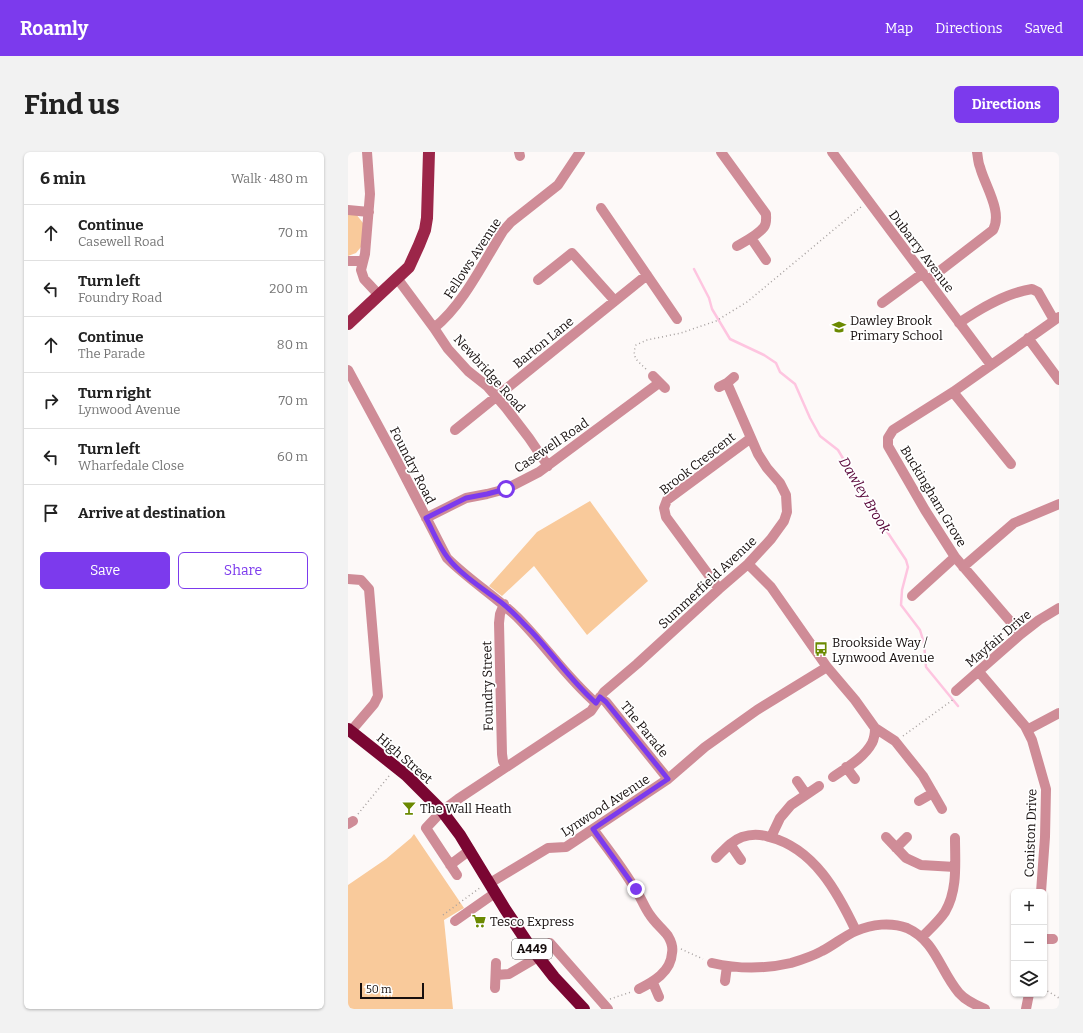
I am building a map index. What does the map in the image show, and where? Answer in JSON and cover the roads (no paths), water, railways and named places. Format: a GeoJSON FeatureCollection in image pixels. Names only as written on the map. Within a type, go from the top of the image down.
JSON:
{"type":"FeatureCollection","features":[{"type":"Feature","properties":{"kind":"highway","name":"High Street"},"geometry":{"type":"LineString","coordinates":[[350,730],[418,786],[442,812]]}},
{"type":"Feature","properties":{"kind":"highway","name":"A449"},"geometry":{"type":"LineString","coordinates":[[442,812],[470,850],[491,886],[538,958],[584,1009]]}},
{"type":"Feature","properties":{"kind":"main road"},"geometry":{"type":"LineString","coordinates":[[348,324],[409,267],[425,230],[427,218],[430,152]]}},
{"type":"Feature","properties":{"kind":"main road"},"geometry":{"type":"LineString","coordinates":[[428,189],[438,152]]}},
{"type":"Feature","properties":{"kind":"street"},"geometry":{"type":"LineString","coordinates":[[367,152],[370,194],[361,270],[364,279],[379,295]]}},
{"type":"Feature","properties":{"kind":"street","name":"Fellows Avenue"},"geometry":{"type":"LineString","coordinates":[[434,328],[445,319],[457,305],[503,231],[511,222],[558,185],[580,152]]}},
{"type":"Feature","properties":{"kind":"street"},"geometry":{"type":"LineString","coordinates":[[721,152],[766,214],[766,223],[764,227],[738,246]]}},
{"type":"Feature","properties":{"kind":"street","name":"Dubarry Avenue"},"geometry":{"type":"LineString","coordinates":[[832,152],[991,365]]}},
{"type":"Feature","properties":{"kind":"street"},"geometry":{"type":"LineString","coordinates":[[882,302],[925,277],[993,230],[996,226],[997,218],[995,207],[979,167],[977,152]]}},
{"type":"Feature","properties":{"kind":"street"},"geometry":{"type":"LineString","coordinates":[[601,208],[677,319]]}},
{"type":"Feature","properties":{"kind":"street"},"geometry":{"type":"LineString","coordinates":[[348,210],[369,212]]}},
{"type":"Feature","properties":{"kind":"street"},"geometry":{"type":"LineString","coordinates":[[750,238],[766,260]]}},
{"type":"Feature","properties":{"kind":"street"},"geometry":{"type":"LineString","coordinates":[[538,280],[572,253],[614,301]]}},
{"type":"Feature","properties":{"kind":"street"},"geometry":{"type":"LineString","coordinates":[[348,261],[363,262]]}},
{"type":"Feature","properties":{"kind":"street","name":"Barton Lane"},"geometry":{"type":"LineString","coordinates":[[455,430],[647,275]]}},
{"type":"Feature","properties":{"kind":"street","name":"Newbridge Road"},"geometry":{"type":"LineString","coordinates":[[397,278],[448,349],[468,371],[487,386],[530,438],[548,466]]}},
{"type":"Feature","properties":{"kind":"street"},"geometry":{"type":"LineString","coordinates":[[959,323],[1001,299],[1032,289],[1038,292],[1056,319]]}},
{"type":"Feature","properties":{"kind":"street","name":"Buckingham Grove"},"geometry":{"type":"LineString","coordinates":[[1021,634],[955,557],[925,510],[888,446],[888,438],[893,430],[953,392],[1056,319]]}},
{"type":"Feature","properties":{"kind":"street"},"geometry":{"type":"LineString","coordinates":[[1028,338],[1059,380]]}},
{"type":"Feature","properties":{"kind":"street","name":"Foundry Road"},"geometry":{"type":"LineString","coordinates":[[348,370],[447,558],[482,588],[504,604],[532,632],[571,678],[598,700]]}},
{"type":"Feature","properties":{"kind":"street","name":"Casewell Road"},"geometry":{"type":"LineString","coordinates":[[426,518],[466,498],[506,489],[528,479],[548,466],[659,382]]}},
{"type":"Feature","properties":{"kind":"street","name":"Summerfield Avenue"},"geometry":{"type":"LineString","coordinates":[[598,700],[604,692],[748,564],[771,539],[784,521],[788,503],[786,495],[780,483],[767,468],[758,454],[726,382]]}},
{"type":"Feature","properties":{"kind":"street"},"geometry":{"type":"LineString","coordinates":[[953,392],[1011,464]]}},
{"type":"Feature","properties":{"kind":"street","name":"Brook Crescent"},"geometry":{"type":"LineString","coordinates":[[719,589],[666,517],[664,508],[667,500],[751,438]]}},
{"type":"Feature","properties":{"kind":"street"},"geometry":{"type":"LineString","coordinates":[[964,567],[1014,523],[1059,504]]}},
{"type":"Feature","properties":{"kind":"street"},"geometry":{"type":"LineString","coordinates":[[912,596],[955,557]]}},
{"type":"Feature","properties":{"kind":"street"},"geometry":{"type":"LineString","coordinates":[[748,564],[771,587],[827,667],[855,700],[875,728],[895,742],[923,776],[942,809]]}},
{"type":"Feature","properties":{"kind":"street"},"geometry":{"type":"LineString","coordinates":[[348,579],[353,578],[361,580],[369,590],[378,696],[374,704],[350,730]]}},
{"type":"Feature","properties":{"kind":"street","name":"Foundry Street"},"geometry":{"type":"LineString","coordinates":[[504,604],[500,614],[499,623],[502,754],[503,762],[506,767]]}},
{"type":"Feature","properties":{"kind":"street","name":"Mayfair Drive"},"geometry":{"type":"LineString","coordinates":[[956,691],[1021,634],[1039,620],[1059,608]]}},
{"type":"Feature","properties":{"kind":"street","name":"Lynwood Avenue"},"geometry":{"type":"LineString","coordinates":[[455,921],[491,886],[548,848],[566,846],[593,829],[668,779],[705,747],[757,710],[827,667]]}},
{"type":"Feature","properties":{"kind":"street","name":"Coniston Drive"},"geometry":{"type":"LineString","coordinates":[[979,672],[1026,726],[1032,740],[1046,789],[1045,837],[1040,889]]}},
{"type":"Feature","properties":{"kind":"street"},"geometry":{"type":"LineString","coordinates":[[457,875],[426,828],[442,812],[506,767],[582,719],[591,712],[598,700]]}},
{"type":"Feature","properties":{"kind":"street","name":"The Parade"},"geometry":{"type":"LineString","coordinates":[[598,700],[606,702],[668,779]]}},
{"type":"Feature","properties":{"kind":"street"},"geometry":{"type":"LineString","coordinates":[[1027,730],[1059,713]]}},
{"type":"Feature","properties":{"kind":"street"},"geometry":{"type":"LineString","coordinates":[[833,776],[869,748],[872,743],[875,728]]}},
{"type":"Feature","properties":{"kind":"street"},"geometry":{"type":"LineString","coordinates":[[846,767],[855,779]]}},
{"type":"Feature","properties":{"kind":"street"},"geometry":{"type":"LineString","coordinates":[[797,781],[806,794]]}},
{"type":"Feature","properties":{"kind":"street"},"geometry":{"type":"LineString","coordinates":[[771,837],[780,818],[791,805],[819,786]]}},
{"type":"Feature","properties":{"kind":"street"},"geometry":{"type":"LineString","coordinates":[[919,801],[933,792]]}},
{"type":"Feature","properties":{"kind":"street"},"geometry":{"type":"LineString","coordinates":[[593,829],[636,889],[642,903],[668,937],[672,945],[670,962],[666,970],[653,983],[639,989]]}},
{"type":"Feature","properties":{"kind":"street"},"geometry":{"type":"LineString","coordinates":[[716,858],[730,844],[742,837],[755,834],[771,837],[788,844],[818,867],[839,897],[856,931]]}},
{"type":"Feature","properties":{"kind":"street"},"geometry":{"type":"LineString","coordinates":[[886,837],[906,858],[921,865],[954,867]]}},
{"type":"Feature","properties":{"kind":"street"},"geometry":{"type":"LineString","coordinates":[[896,848],[908,837]]}},
{"type":"Feature","properties":{"kind":"street"},"geometry":{"type":"LineString","coordinates":[[922,937],[944,912],[950,901],[954,887],[955,838]]}},
{"type":"Feature","properties":{"kind":"street"},"geometry":{"type":"LineString","coordinates":[[730,844],[741,860]]}},
{"type":"Feature","properties":{"kind":"street"},"geometry":{"type":"LineString","coordinates":[[450,865],[470,850]]}},
{"type":"Feature","properties":{"kind":"street"},"geometry":{"type":"LineString","coordinates":[[712,963],[727,966],[757,967],[790,963],[822,952],[856,931],[876,925],[893,924],[905,927],[922,937],[932,948],[947,976],[960,994],[983,1008]]}},
{"type":"Feature","properties":{"kind":"street"},"geometry":{"type":"LineString","coordinates":[[550,943],[602,1006]]}},
{"type":"Feature","properties":{"kind":"street"},"geometry":{"type":"LineString","coordinates":[[496,975],[509,974],[538,958]]}},
{"type":"Feature","properties":{"kind":"street"},"geometry":{"type":"LineString","coordinates":[[495,988],[496,963]]}},
{"type":"Feature","properties":{"kind":"street"},"geometry":{"type":"LineString","coordinates":[[725,981],[727,966]]}},
{"type":"Feature","properties":{"kind":"street"},"geometry":{"type":"LineString","coordinates":[[653,983],[659,997]]}},
{"type":"Feature","properties":{"kind":"street"},"geometry":{"type":"LineString","coordinates":[[1026,1009],[1028,997]]}},
{"type":"Feature","properties":{"kind":"waterway","name":"Dawley Brook"},"geometry":{"type":"LineString","coordinates":[[694,269],[709,298],[712,309],[730,339],[764,355],[776,363],[780,372],[795,384],[810,418],[820,436],[838,450],[882,524],[906,560],[908,567],[902,590],[901,605],[920,630],[924,643],[926,667],[958,706]]}},
{"type":"Feature","properties":{"kind":"place","name":"Dawley Brook Primary School"},"geometry":{"type":"Point","coordinates":[839,327]}},
{"type":"Feature","properties":{"kind":"place","name":"Brookside Way / Lynwood Avenue"},"geometry":{"type":"Point","coordinates":[821,649]}},
{"type":"Feature","properties":{"kind":"place","name":"The Wall Heath"},"geometry":{"type":"Point","coordinates":[409,808]}},
{"type":"Feature","properties":{"kind":"place","name":"Tesco Express"},"geometry":{"type":"Point","coordinates":[479,921]}}]}
